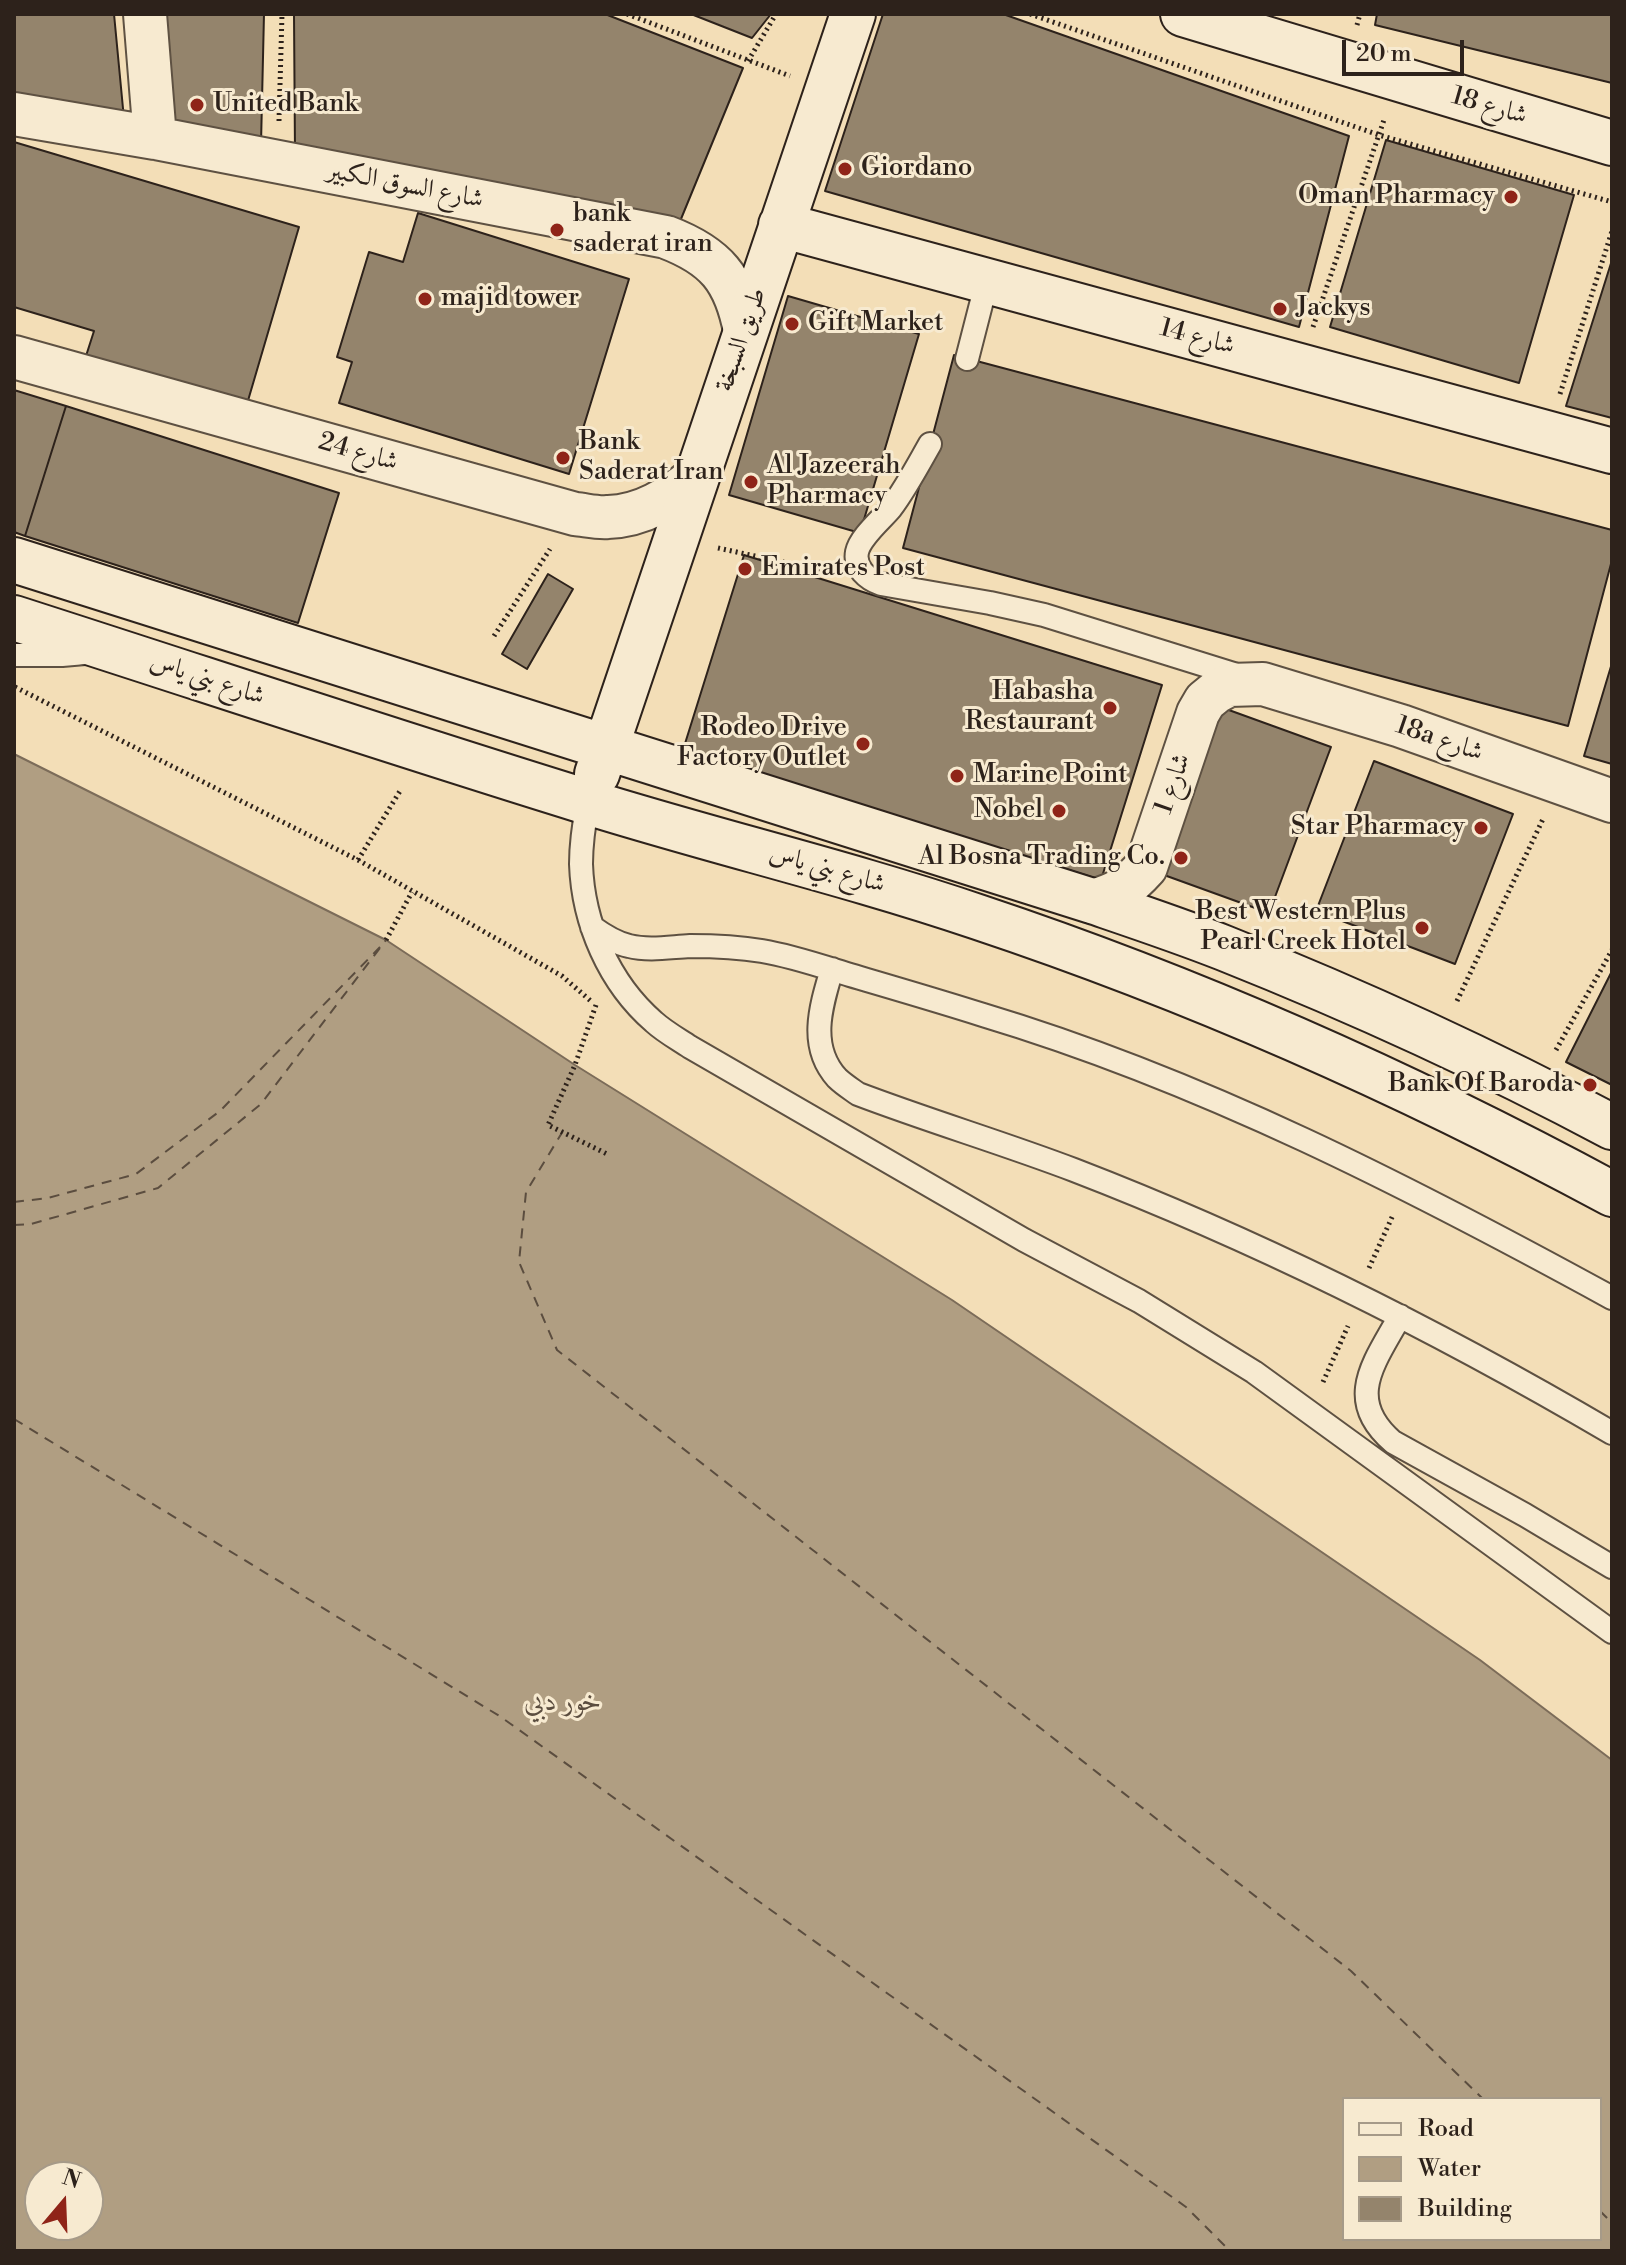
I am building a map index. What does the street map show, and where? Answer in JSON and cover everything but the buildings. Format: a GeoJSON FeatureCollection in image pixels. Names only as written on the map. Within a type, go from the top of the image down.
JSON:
{"type":"FeatureCollection","features":[{"type":"Feature","properties":{"kind":"main road","name":"شارع 18"},"geometry":{"type":"LineString","coordinates":[[1183,14],[1612,143]]}},
{"type":"Feature","properties":{"kind":"main road","name":"طريق السبخة"},"geometry":{"type":"LineString","coordinates":[[588,802],[851,17]]}},
{"type":"Feature","properties":{"kind":"main road","name":"شارع 14"},"geometry":{"type":"LineString","coordinates":[[781,225],[1612,451]]}},
{"type":"Feature","properties":{"kind":"main road","name":"شارع بني ياس"},"geometry":{"type":"LineString","coordinates":[[14,560],[1092,901],[1222,947],[1339,995],[1467,1054],[1612,1127]]}},
{"type":"Feature","properties":{"kind":"main road","name":"شارع بني ياس"},"geometry":{"type":"LineString","coordinates":[[14,618],[588,802],[879,885],[1089,956],[1186,993],[1357,1066],[1446,1107],[1612,1194]]}},
{"type":"Feature","properties":{"kind":"street"},"geometry":{"type":"LineString","coordinates":[[145,14],[155,138]]}},
{"type":"Feature","properties":{"kind":"street","name":"شارع السوق الكبير"},"geometry":{"type":"LineString","coordinates":[[14,114],[155,138],[666,237],[690,246],[712,261],[729,282],[740,305],[745,331]]}},
{"type":"Feature","properties":{"kind":"street","name":"شارع 24"},"geometry":{"type":"LineString","coordinates":[[14,357],[575,514],[608,517],[640,512],[670,498],[696,477]]}},
{"type":"Feature","properties":{"kind":"street","name":"18a شارع"},"geometry":{"type":"LineString","coordinates":[[1263,684],[1401,726],[1612,801]]}},
{"type":"Feature","properties":{"kind":"street","name":"شارع 1"},"geometry":{"type":"LineString","coordinates":[[1092,901],[1114,895],[1132,883],[1146,867],[1198,713],[1205,701],[1229,685],[1263,684]]}},
{"type":"Feature","properties":{"kind":"lane"},"geometry":{"type":"LineString","coordinates":[[967,359],[987,281]]}},
{"type":"Feature","properties":{"kind":"lane"},"geometry":{"type":"LineString","coordinates":[[930,444],[892,506],[857,551],[862,572],[870,580],[1044,615],[1263,684]]}},
{"type":"Feature","properties":{"kind":"lane"},"geometry":{"type":"LineString","coordinates":[[14,655],[62,655],[113,650]]}},
{"type":"Feature","properties":{"kind":"lane"},"geometry":{"type":"LineString","coordinates":[[588,802],[581,865],[592,927],[605,960],[625,991],[655,1023],[690,1047],[983,1217],[1186,1328],[1254,1372],[1612,1632]]}},
{"type":"Feature","properties":{"kind":"lane"},"geometry":{"type":"LineString","coordinates":[[592,927],[610,939],[629,946],[728,947],[763,951],[832,969],[1075,1045],[1242,1112],[1405,1190],[1612,1298]]}},
{"type":"Feature","properties":{"kind":"lane"},"geometry":{"type":"LineString","coordinates":[[832,969],[821,1008],[818,1033],[824,1057],[838,1079],[858,1094],[1089,1176],[1224,1233],[1400,1316],[1612,1433]]}},
{"type":"Feature","properties":{"kind":"lane"},"geometry":{"type":"LineString","coordinates":[[1400,1316],[1368,1377],[1366,1395],[1370,1414],[1379,1430],[1393,1442],[1612,1567]]}},
{"type":"Feature","properties":{"kind":"path"},"geometry":{"type":"LineString","coordinates":[[278,162],[282,14]]}},
{"type":"Feature","properties":{"kind":"path"},"geometry":{"type":"LineString","coordinates":[[627,14],[827,90]]}},
{"type":"Feature","properties":{"kind":"path"},"geometry":{"type":"LineString","coordinates":[[748,61],[776,14]]}},
{"type":"Feature","properties":{"kind":"path"},"geometry":{"type":"LineString","coordinates":[[1030,14],[1379,135],[1612,202]]}},
{"type":"Feature","properties":{"kind":"path"},"geometry":{"type":"LineString","coordinates":[[1300,366],[1398,80]]}},
{"type":"Feature","properties":{"kind":"path"},"geometry":{"type":"LineString","coordinates":[[1547,433],[1612,231]]}},
{"type":"Feature","properties":{"kind":"path"},"geometry":{"type":"LineString","coordinates":[[709,546],[881,584]]}},
{"type":"Feature","properties":{"kind":"path"},"geometry":{"type":"LineString","coordinates":[[494,636],[533,572]]}},
{"type":"Feature","properties":{"kind":"path"},"geometry":{"type":"LineString","coordinates":[[14,687],[358,860],[562,976],[595,1005]]}},
{"type":"Feature","properties":{"kind":"path"},"geometry":{"type":"LineString","coordinates":[[1456,1004],[1561,782]]}},
{"type":"Feature","properties":{"kind":"path"},"geometry":{"type":"LineString","coordinates":[[358,860],[400,791]]}},
{"type":"Feature","properties":{"kind":"path"},"geometry":{"type":"LineString","coordinates":[[386,940],[412,892]]}},
{"type":"Feature","properties":{"kind":"path"},"geometry":{"type":"LineString","coordinates":[[1552,1056],[1612,950]]}},
{"type":"Feature","properties":{"kind":"path"},"geometry":{"type":"LineString","coordinates":[[607,1154],[548,1125],[575,1065],[595,1005],[609,994],[625,991]]}},
{"type":"Feature","properties":{"kind":"path"},"geometry":{"type":"LineString","coordinates":[[1309,1412],[1405,1190]]}},
{"type":"Feature","properties":{"kind":"water","name":"خور دبي"},"geometry":{"type":"Polygon","coordinates":[[[14,754],[386,940],[575,1065],[952,1300],[1480,1660],[1612,1760],[1612,2251],[14,2251],[14,754]]]}},
{"type":"Feature","properties":{"kind":"ferry route"},"geometry":{"type":"LineString","coordinates":[[14,1225],[31,1224],[158,1188],[261,1104],[386,940]]}},
{"type":"Feature","properties":{"kind":"ferry route"},"geometry":{"type":"LineString","coordinates":[[14,1202],[48,1198],[136,1174],[220,1111],[380,947]]}},
{"type":"Feature","properties":{"kind":"ferry route"},"geometry":{"type":"LineString","coordinates":[[563,1131],[526,1192],[519,1262],[557,1350],[1351,1971],[1481,2097]]}},
{"type":"Feature","properties":{"kind":"ferry route"},"geometry":{"type":"LineString","coordinates":[[14,1419],[501,1717],[1186,2207],[1230,2251]]}},
{"type":"Feature","properties":{"kind":"ferry route"},"geometry":{"type":"LineString","coordinates":[[1602,2213],[1612,2223]]}},
{"type":"Feature","properties":{"kind":"place","name":"United Bank"},"geometry":{"type":"Point","coordinates":[197,105]}},
{"type":"Feature","properties":{"kind":"place","name":"Giordano"},"geometry":{"type":"Point","coordinates":[845,169]}},
{"type":"Feature","properties":{"kind":"place","name":"Oman Pharmacy"},"geometry":{"type":"Point","coordinates":[1511,197]}},
{"type":"Feature","properties":{"kind":"place","name":"bank saderat iran"},"geometry":{"type":"Point","coordinates":[557,230]}},
{"type":"Feature","properties":{"kind":"place","name":"majid tower"},"geometry":{"type":"Point","coordinates":[425,299]}},
{"type":"Feature","properties":{"kind":"place","name":"Jackys"},"geometry":{"type":"Point","coordinates":[1280,309]}},
{"type":"Feature","properties":{"kind":"place","name":"Gift Market"},"geometry":{"type":"Point","coordinates":[792,324]}},
{"type":"Feature","properties":{"kind":"place","name":"Bank Saderat Iran"},"geometry":{"type":"Point","coordinates":[563,458]}},
{"type":"Feature","properties":{"kind":"place","name":"Al Jazeerah Pharmacy"},"geometry":{"type":"Point","coordinates":[751,482]}},
{"type":"Feature","properties":{"kind":"place","name":"Emirates Post"},"geometry":{"type":"Point","coordinates":[745,569]}},
{"type":"Feature","properties":{"kind":"place","name":"Habasha Restaurant"},"geometry":{"type":"Point","coordinates":[1110,708]}},
{"type":"Feature","properties":{"kind":"place","name":"Rodeo Drive Factory Outlet"},"geometry":{"type":"Point","coordinates":[863,744]}},
{"type":"Feature","properties":{"kind":"place","name":"Marine Point"},"geometry":{"type":"Point","coordinates":[957,776]}},
{"type":"Feature","properties":{"kind":"place","name":"Nobel"},"geometry":{"type":"Point","coordinates":[1059,811]}},
{"type":"Feature","properties":{"kind":"place","name":"Star Pharmacy"},"geometry":{"type":"Point","coordinates":[1481,828]}},
{"type":"Feature","properties":{"kind":"place","name":"Al Bosna Trading Co."},"geometry":{"type":"Point","coordinates":[1181,858]}},
{"type":"Feature","properties":{"kind":"place","name":"Best Western Plus Pearl Creek Hotel"},"geometry":{"type":"Point","coordinates":[1422,928]}},
{"type":"Feature","properties":{"kind":"place","name":"Bank Of Baroda"},"geometry":{"type":"Point","coordinates":[1590,1085]}}]}
